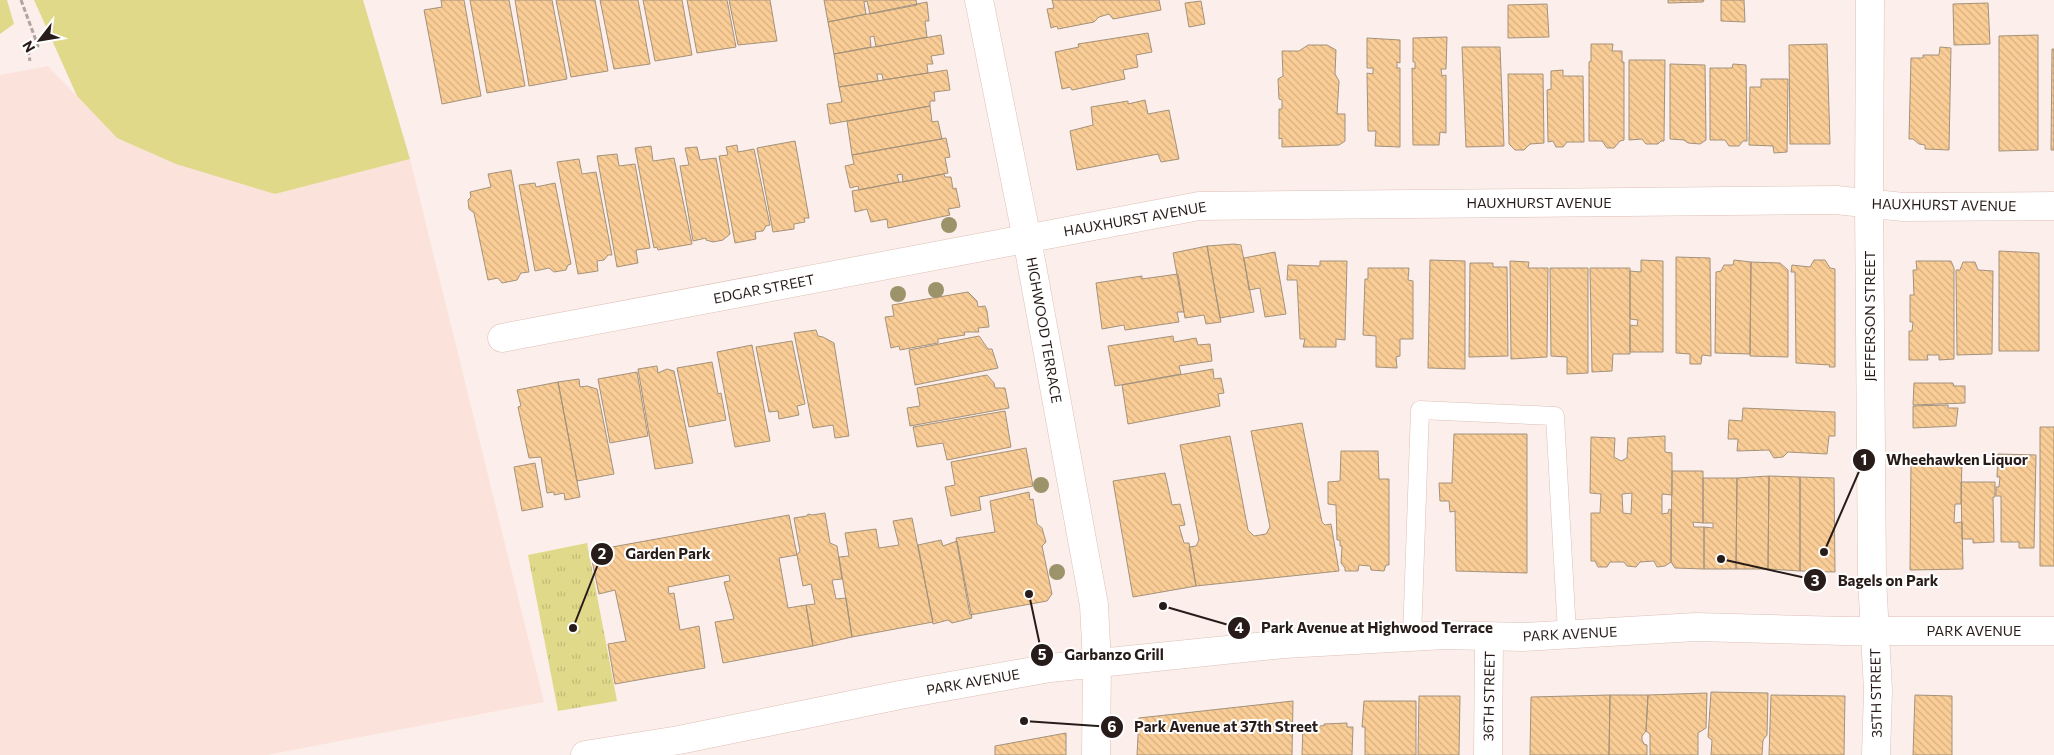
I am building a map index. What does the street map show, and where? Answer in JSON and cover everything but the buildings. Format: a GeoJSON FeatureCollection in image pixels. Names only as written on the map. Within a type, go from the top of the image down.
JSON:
{"type":"FeatureCollection","features":[{"type":"Feature","properties":{"kind":"street","name":"HIGHWOOD TERRACE"},"geometry":{"type":"LineString","coordinates":[[979,0],[1027,239],[1094,605],[1097,662],[1096,755]]}},
{"type":"Feature","properties":{"kind":"street","name":"JEFFERSON STREET"},"geometry":{"type":"LineString","coordinates":[[1870,0],[1869,204],[1874,631]]}},
{"type":"Feature","properties":{"kind":"street","name":"HAUXHURST AVENUE"},"geometry":{"type":"LineString","coordinates":[[1027,239],[1199,206],[1826,200],[1903,207],[2054,206]]}},
{"type":"Feature","properties":{"kind":"street","name":"EDGAR STREET"},"geometry":{"type":"LineString","coordinates":[[502,338],[1027,239]]}},
{"type":"Feature","properties":{"kind":"street","name":"PARK AVENUE"},"geometry":{"type":"LineString","coordinates":[[585,755],[679,748],[909,694],[1050,668],[1284,644],[1445,635],[1489,637],[1696,627],[1874,631],[2054,631]]}},
{"type":"Feature","properties":{"kind":"street","name":"35TH STREET"},"geometry":{"type":"LineString","coordinates":[[1874,631],[1878,690],[1876,755]]}},
{"type":"Feature","properties":{"kind":"street","name":"36TH STREET"},"geometry":{"type":"LineString","coordinates":[[1488,755],[1489,637]]}},
{"type":"Feature","properties":{"kind":"lane"},"geometry":{"type":"LineString","coordinates":[[1412,637],[1420,410],[1555,416],[1567,634]]}},
{"type":"Feature","properties":{"kind":"path"},"geometry":{"type":"LineString","coordinates":[[21,0],[38,46],[28,50],[30,61]]}},
{"type":"Feature","properties":{"kind":"shaded area"},"geometry":{"type":"Polygon","coordinates":[[[48,66],[117,138],[275,194],[410,159],[544,702],[267,755],[0,755],[0,75],[48,66]]]}},
{"type":"Feature","properties":{"kind":"green space"},"geometry":{"type":"Polygon","coordinates":[[[0,0],[7,0],[14,24],[0,34],[0,0]]]}},
{"type":"Feature","properties":{"kind":"green space"},"geometry":{"type":"Polygon","coordinates":[[[34,0],[363,0],[410,159],[275,194],[176,164],[117,138],[77,96],[34,0]]]}},
{"type":"Feature","properties":{"kind":"green space"},"geometry":{"type":"Polygon","coordinates":[[[587,543],[617,701],[558,711],[528,555],[587,543]]]}},
{"type":"Feature","properties":{"kind":"place","name":"Wheehawken Liquor"},"geometry":{"type":"Point","coordinates":[1824,552]}},
{"type":"Feature","properties":{"kind":"place","name":"Bagels on Park"},"geometry":{"type":"Point","coordinates":[1721,559]}},
{"type":"Feature","properties":{"kind":"place","name":"Garbanzo Grill"},"geometry":{"type":"Point","coordinates":[1029,594]}},
{"type":"Feature","properties":{"kind":"place","name":"Park Avenue at Highwood Terrace"},"geometry":{"type":"Point","coordinates":[1163,606]}},
{"type":"Feature","properties":{"kind":"place","name":"Garden Park"},"geometry":{"type":"Point","coordinates":[573,628]}},
{"type":"Feature","properties":{"kind":"place","name":"Park Avenue at 37th Street"},"geometry":{"type":"Point","coordinates":[1024,721]}}]}
